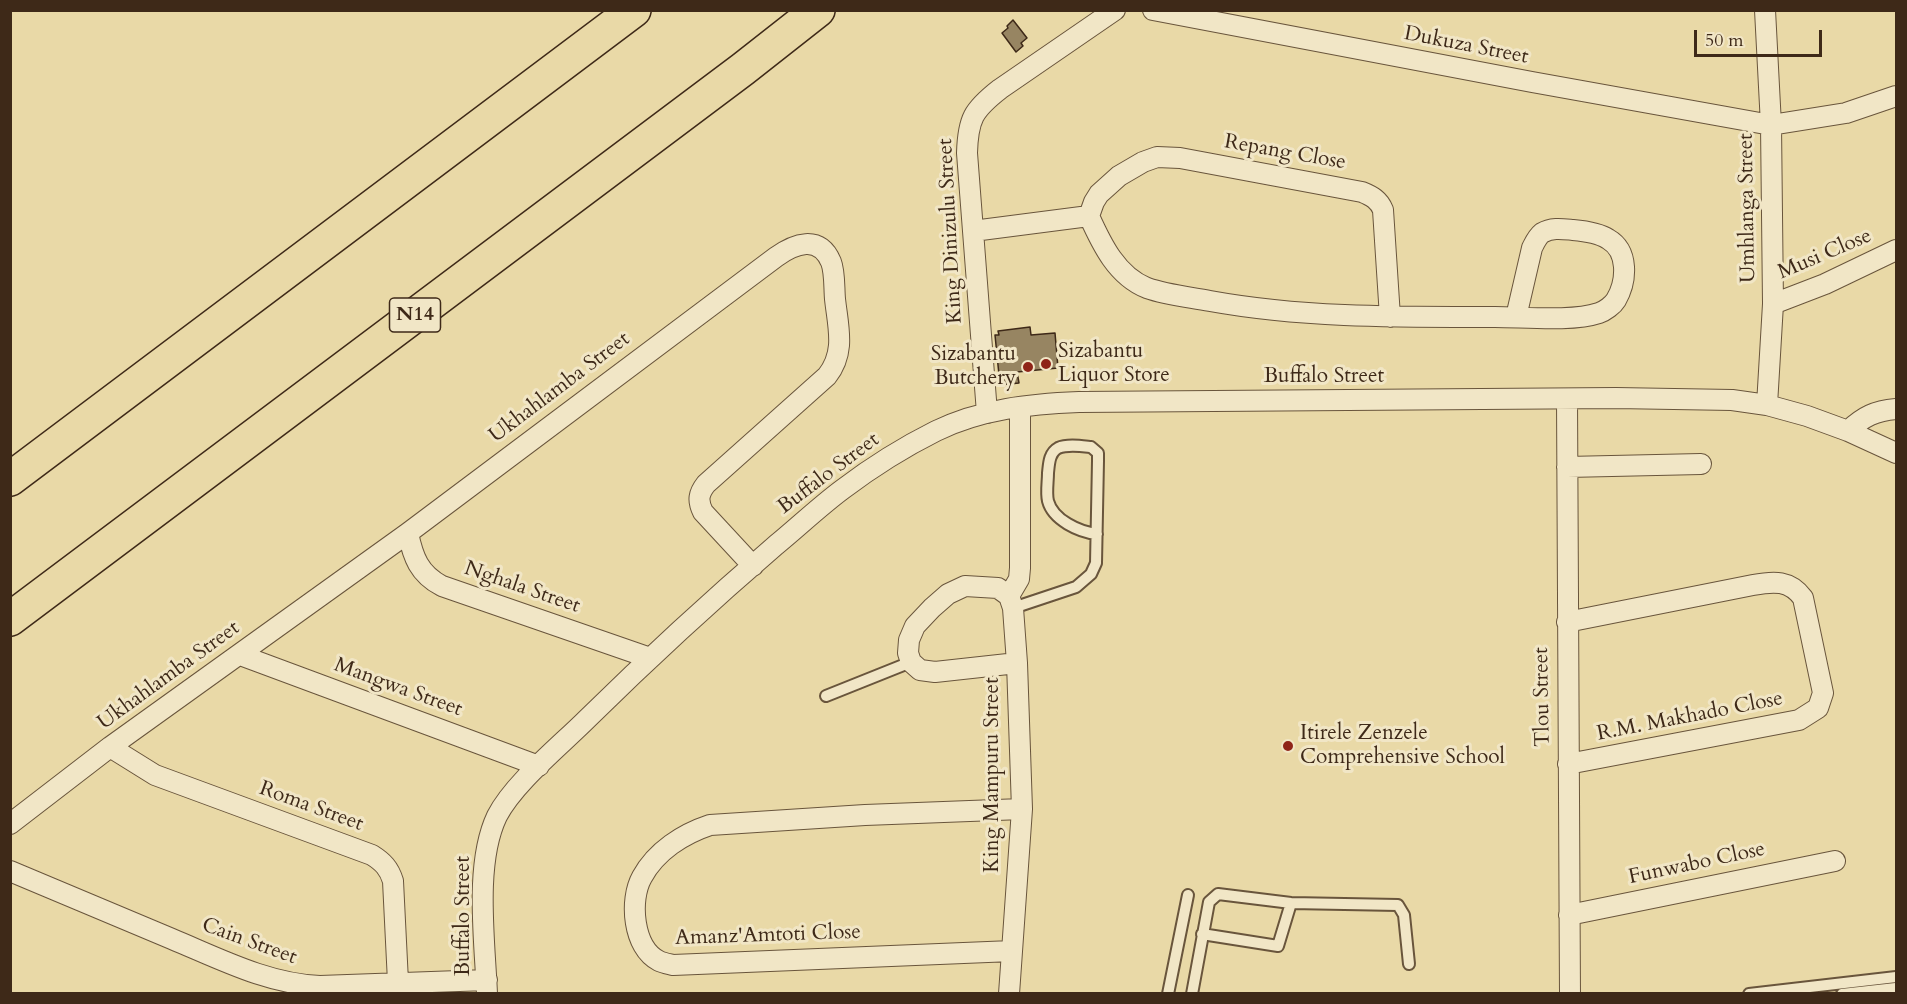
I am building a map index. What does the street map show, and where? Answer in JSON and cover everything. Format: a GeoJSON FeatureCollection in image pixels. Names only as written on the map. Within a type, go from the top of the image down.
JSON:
{"type":"FeatureCollection","features":[{"type":"Feature","properties":{"kind":"highway"},"geometry":{"type":"LineString","coordinates":[[10,479],[634,10]]}},
{"type":"Feature","properties":{"kind":"highway","name":"N14"},"geometry":{"type":"LineString","coordinates":[[10,619],[743,69],[818,10]]}},
{"type":"Feature","properties":{"kind":"street","name":"King Dinizulu Street"},"geometry":{"type":"LineString","coordinates":[[987,413],[967,153],[973,114],[982,103],[1000,89],[1114,10]]}},
{"type":"Feature","properties":{"kind":"street","name":"Dukuza Street"},"geometry":{"type":"LineString","coordinates":[[1153,10],[1771,125]]}},
{"type":"Feature","properties":{"kind":"street","name":"Umhlanga Street"},"geometry":{"type":"LineString","coordinates":[[1765,10],[1771,125],[1773,304],[1767,405]]}},
{"type":"Feature","properties":{"kind":"street"},"geometry":{"type":"LineString","coordinates":[[1771,125],[1846,113],[1896,96]]}},
{"type":"Feature","properties":{"kind":"street","name":"Repang Close"},"geometry":{"type":"LineString","coordinates":[[1089,216],[1094,202],[1107,186],[1143,162],[1157,157],[1180,158],[1362,192],[1375,198],[1383,210],[1390,317]]}},
{"type":"Feature","properties":{"kind":"street"},"geometry":{"type":"LineString","coordinates":[[973,231],[1089,216],[1098,238],[1115,264],[1126,275],[1148,288],[1226,304],[1300,313],[1390,317],[1516,317],[1571,317],[1601,313],[1615,302],[1624,276],[1624,264],[1615,243],[1606,237],[1580,230],[1560,228],[1544,232],[1537,238],[1532,248],[1516,317]]}},
{"type":"Feature","properties":{"kind":"street","name":"Ukhahlamba Street"},"geometry":{"type":"LineString","coordinates":[[10,824],[110,747],[408,532],[788,248],[796,244],[812,244],[826,254],[832,268],[840,342],[835,366],[827,376],[706,484],[699,497],[703,512],[753,566]]}},
{"type":"Feature","properties":{"kind":"street","name":"Musi Close"},"geometry":{"type":"LineString","coordinates":[[1773,304],[1825,284],[1896,250]]}},
{"type":"Feature","properties":{"kind":"street","name":"Tlou Street"},"geometry":{"type":"LineString","coordinates":[[1567,399],[1570,993]]}},
{"type":"Feature","properties":{"kind":"street","name":"Buffalo Street"},"geometry":{"type":"LineString","coordinates":[[487,987],[483,894],[485,865],[497,816],[507,800],[520,784],[650,658],[842,489],[877,465],[938,430],[987,413],[1056,403],[1732,400],[1767,405],[1807,416],[1848,431],[1896,453]]}},
{"type":"Feature","properties":{"kind":"street","name":"King Mampuru Street"},"geometry":{"type":"LineString","coordinates":[[1009,993],[1022,809],[1017,663],[1011,602],[1019,579],[1020,568],[1020,407]]}},
{"type":"Feature","properties":{"kind":"street"},"geometry":{"type":"LineString","coordinates":[[1848,431],[1869,414],[1879,410],[1896,409]]}},
{"type":"Feature","properties":{"kind":"street"},"geometry":{"type":"LineString","coordinates":[[1567,467],[1701,464]]}},
{"type":"Feature","properties":{"kind":"street","name":"Nghala Street"},"geometry":{"type":"LineString","coordinates":[[408,532],[414,557],[420,567],[426,575],[442,586],[650,658]]}},
{"type":"Feature","properties":{"kind":"street","name":"R.M. Makhado Close"},"geometry":{"type":"LineString","coordinates":[[1567,622],[1762,583],[1782,582],[1797,590],[1803,598],[1823,693],[1818,708],[1799,720],[1568,764]]}},
{"type":"Feature","properties":{"kind":"street"},"geometry":{"type":"LineString","coordinates":[[911,662],[908,653],[909,640],[915,626],[948,594],[965,586],[983,585],[998,588],[1011,602]]}},
{"type":"Feature","properties":{"kind":"street","name":"Mangwa Street"},"geometry":{"type":"LineString","coordinates":[[240,655],[539,766]]}},
{"type":"Feature","properties":{"kind":"street","name":"King Mampuru Street"},"geometry":{"type":"LineString","coordinates":[[911,662],[920,670],[935,672],[1017,663]]}},
{"type":"Feature","properties":{"kind":"street","name":"Roma Street"},"geometry":{"type":"LineString","coordinates":[[110,747],[155,775],[372,855],[383,862],[393,881],[398,982]]}},
{"type":"Feature","properties":{"kind":"street","name":"Amanz'Amtoti Close"},"geometry":{"type":"LineString","coordinates":[[1012,951],[673,965],[660,962],[643,945],[635,924],[635,909],[641,878],[655,859],[674,842],[710,825],[865,815],[1022,809]]}},
{"type":"Feature","properties":{"kind":"street","name":"Funwabo Close"},"geometry":{"type":"LineString","coordinates":[[1569,915],[1834,861]]}},
{"type":"Feature","properties":{"kind":"street","name":"Cain Street"},"geometry":{"type":"LineString","coordinates":[[10,871],[262,976],[299,985],[398,982],[487,987]]}},
{"type":"Feature","properties":{"kind":"lane"},"geometry":{"type":"LineString","coordinates":[[1011,602],[1076,586],[1091,574],[1096,563],[1098,453],[1090,447],[1060,447],[1052,453],[1049,464],[1047,492],[1049,504],[1056,514],[1069,525],[1096,534]]}},
{"type":"Feature","properties":{"kind":"lane"},"geometry":{"type":"LineString","coordinates":[[826,696],[911,662]]}},
{"type":"Feature","properties":{"kind":"lane"},"geometry":{"type":"LineString","coordinates":[[1192,993],[1209,902],[1218,894],[1291,903],[1398,905],[1404,915],[1409,964]]}},
{"type":"Feature","properties":{"kind":"lane"},"geometry":{"type":"LineString","coordinates":[[1168,993],[1188,895]]}},
{"type":"Feature","properties":{"kind":"lane"},"geometry":{"type":"LineString","coordinates":[[1203,934],[1278,946],[1291,903]]}},
{"type":"Feature","properties":{"kind":"lane"},"geometry":{"type":"LineString","coordinates":[[1749,993],[1896,977]]}},
{"type":"Feature","properties":{"kind":"lane"},"geometry":{"type":"LineString","coordinates":[[1842,993],[1896,988]]}},
{"type":"Feature","properties":{"kind":"building"},"geometry":{"type":"Polygon","coordinates":[[[1013,20],[1027,38],[1016,52],[1002,33],[1013,20]]]}},
{"type":"Feature","properties":{"kind":"building"},"geometry":{"type":"Polygon","coordinates":[[[1030,327],[1031,335],[1055,333],[1058,368],[1017,372],[1019,383],[1000,385],[995,335],[999,335],[998,331],[1030,327]]]}},
{"type":"Feature","properties":{"kind":"place","name":"Sizabantu Liquor Store"},"geometry":{"type":"Point","coordinates":[1046,364]}},
{"type":"Feature","properties":{"kind":"place","name":"Sizabantu Butchery"},"geometry":{"type":"Point","coordinates":[1028,367]}},
{"type":"Feature","properties":{"kind":"place","name":"Itirele Zenzele Comprehensive School"},"geometry":{"type":"Point","coordinates":[1288,746]}}]}
